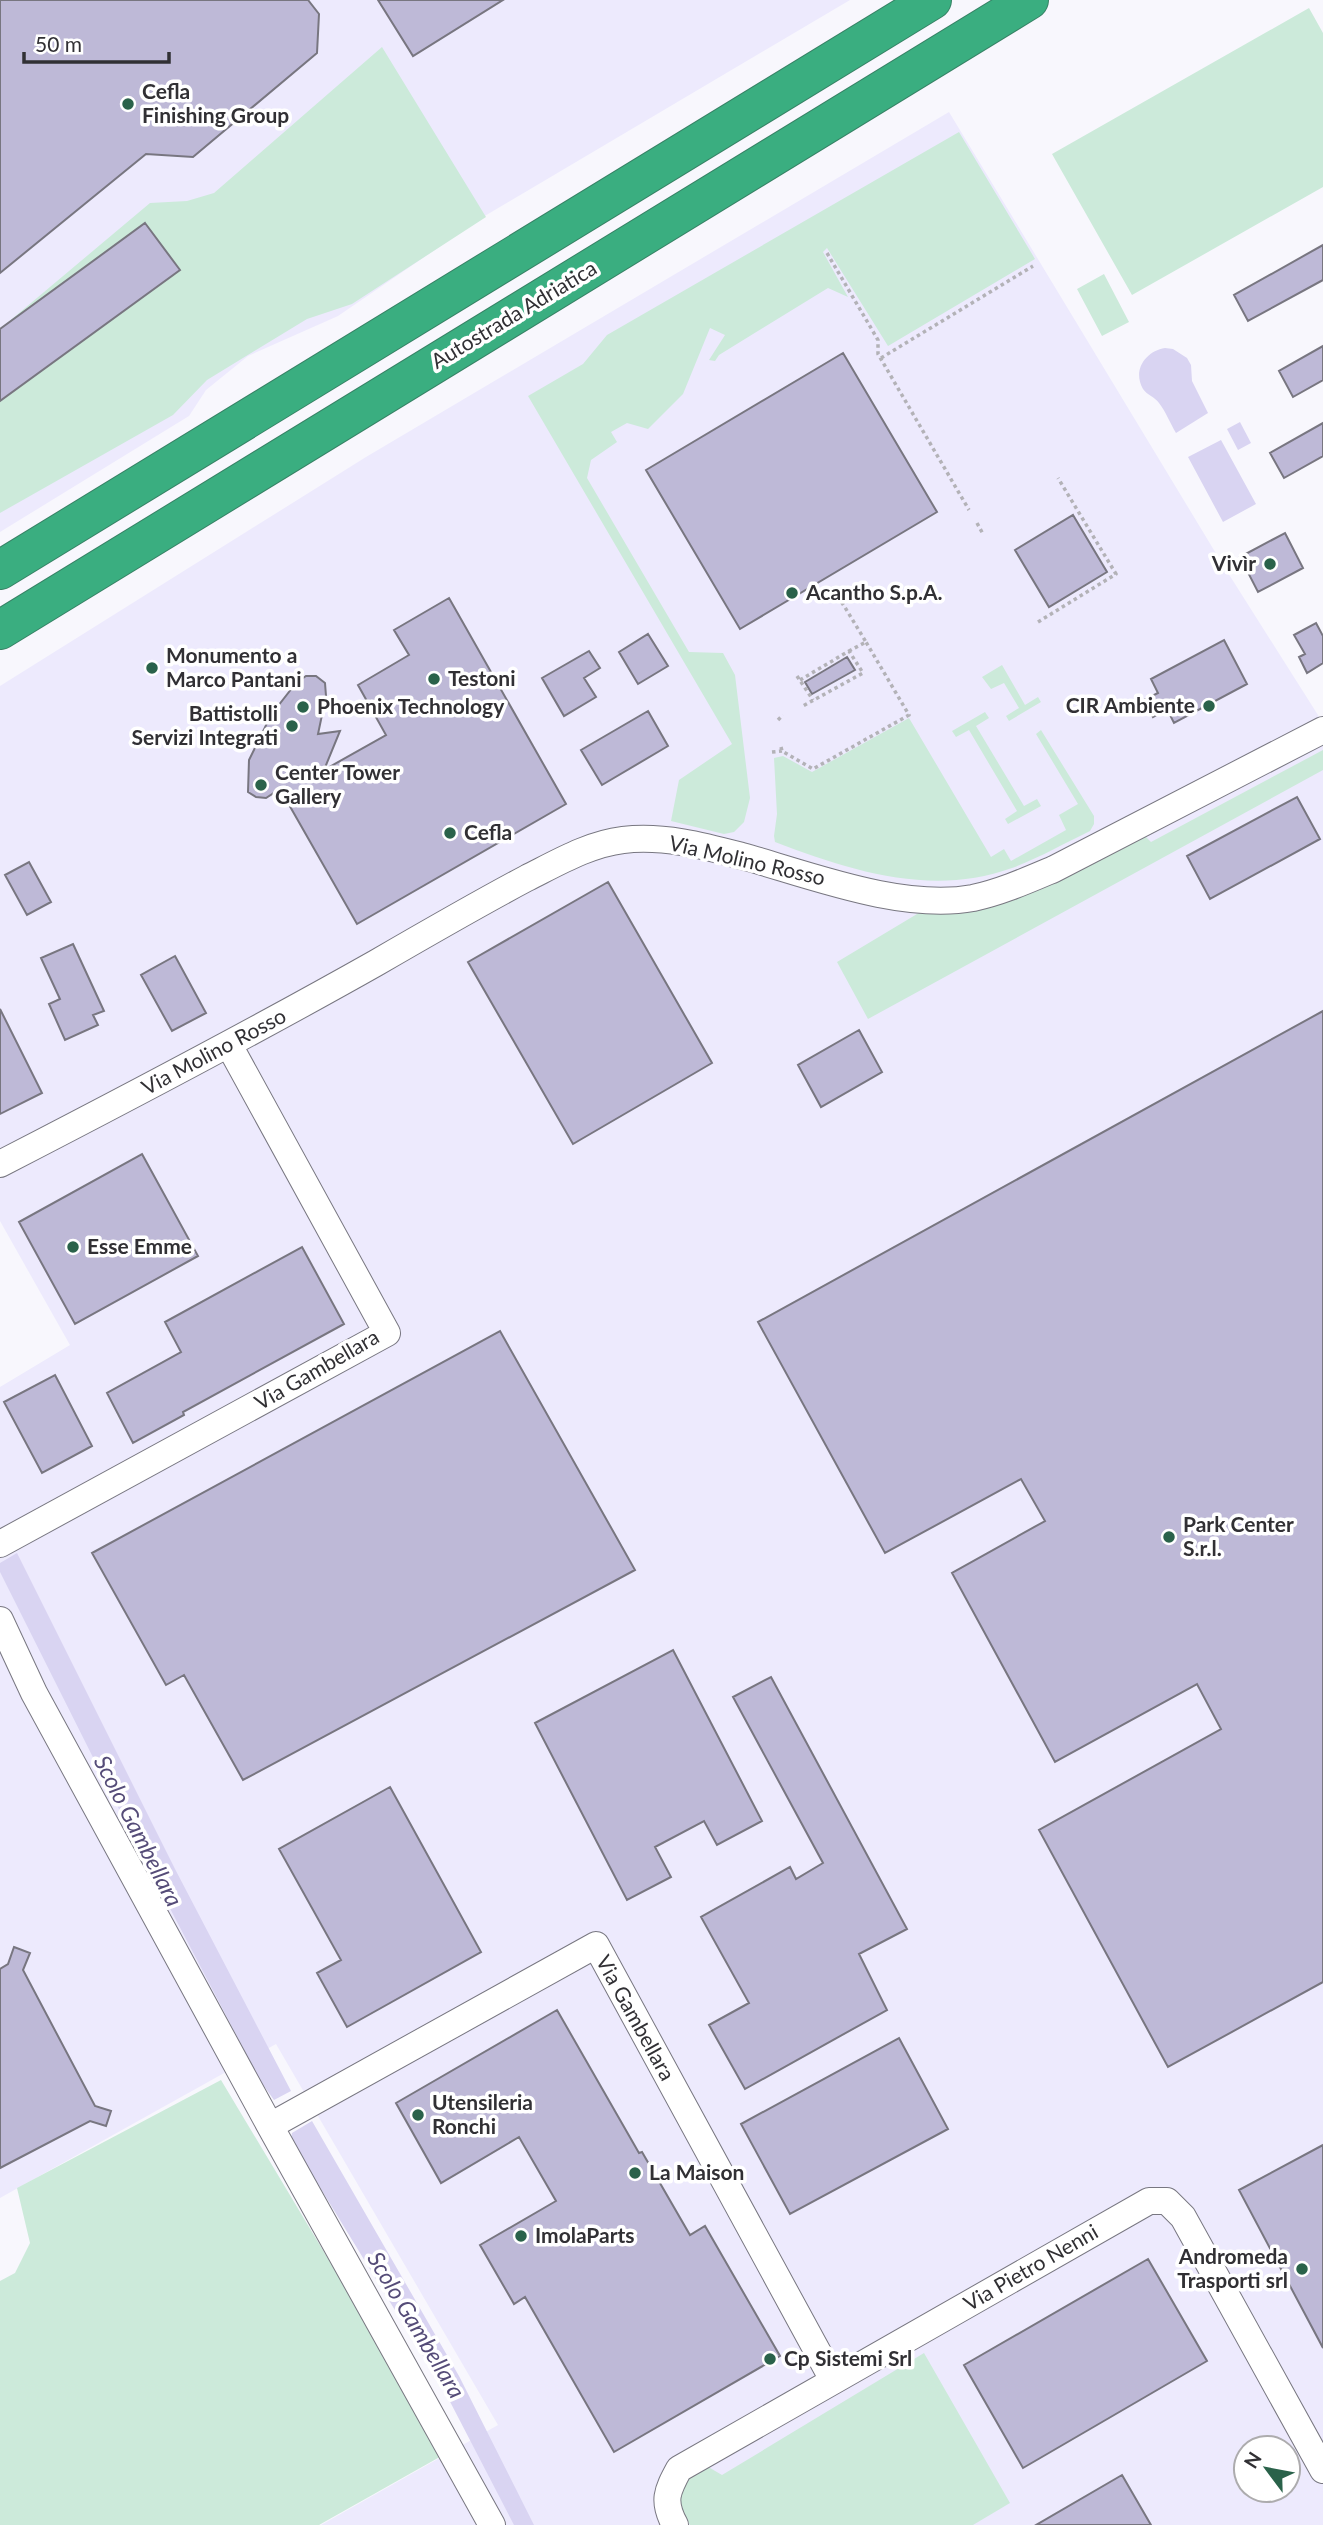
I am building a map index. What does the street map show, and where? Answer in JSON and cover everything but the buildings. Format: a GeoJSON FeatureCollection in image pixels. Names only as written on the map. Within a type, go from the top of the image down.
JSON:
{"type":"FeatureCollection","features":[{"type":"Feature","properties":{"kind":"highway"},"geometry":{"type":"LineString","coordinates":[[0,570],[932,0]]}},
{"type":"Feature","properties":{"kind":"highway","name":"Autostrada Adriatica"},"geometry":{"type":"LineString","coordinates":[[0,630],[1029,0]]}},
{"type":"Feature","properties":{"kind":"street","name":"Via Molino Rosso"},"geometry":{"type":"LineString","coordinates":[[0,1164],[229,1045],[499,893],[564,859],[596,846],[623,839],[666,840],[708,847],[876,893],[928,900],[971,898],[1013,886],[1054,869],[1323,730]]}},
{"type":"Feature","properties":{"kind":"street","name":"Via Gambellara"},"geometry":{"type":"LineString","coordinates":[[0,1544],[387,1333],[229,1045]]}},
{"type":"Feature","properties":{"kind":"street"},"geometry":{"type":"LineString","coordinates":[[0,1620],[34,1693],[492,2525]]}},
{"type":"Feature","properties":{"kind":"street","name":"Via Gambellara"},"geometry":{"type":"LineString","coordinates":[[270,2126],[596,1945],[833,2380]]}},
{"type":"Feature","properties":{"kind":"street","name":"Via Pietro Nenni"},"geometry":{"type":"LineString","coordinates":[[675,2525],[670,2515],[667,2491],[679,2469],[1149,2201],[1167,2201],[1183,2217],[1323,2470]]}},
{"type":"Feature","properties":{"kind":"path"},"geometry":{"type":"LineString","coordinates":[[827,253],[878,340],[878,354],[969,510]]}},
{"type":"Feature","properties":{"kind":"path"},"geometry":{"type":"LineString","coordinates":[[881,358],[1033,266]]}},
{"type":"Feature","properties":{"kind":"path"},"geometry":{"type":"LineString","coordinates":[[1038,622],[1116,574],[1058,478]]}},
{"type":"Feature","properties":{"kind":"path"},"geometry":{"type":"LineString","coordinates":[[977,523],[983,534]]}},
{"type":"Feature","properties":{"kind":"path"},"geometry":{"type":"LineString","coordinates":[[772,752],[782,749],[813,769],[909,715],[838,596]]}},
{"type":"Feature","properties":{"kind":"path"},"geometry":{"type":"LineString","coordinates":[[813,700],[798,678],[866,642]]}},
{"type":"Feature","properties":{"kind":"path"},"geometry":{"type":"LineString","coordinates":[[801,707],[863,673],[849,651]]}},
{"type":"Feature","properties":{"kind":"path"},"geometry":{"type":"LineString","coordinates":[[778,720],[783,715]]}},
{"type":"Feature","properties":{"kind":"shaded area"},"geometry":{"type":"Polygon","coordinates":[[[0,0],[850,0],[483,217],[338,316],[248,356],[206,390],[189,416],[0,532],[0,0]]]}},
{"type":"Feature","properties":{"kind":"shaded area"},"geometry":{"type":"Polygon","coordinates":[[[949,112],[1223,565],[1323,723],[1323,2525],[321,2525],[498,2425],[276,2044],[0,2198],[0,1387],[70,1345],[0,1221],[0,686],[366,457],[949,112]]]}},
{"type":"Feature","properties":{"kind":"green space"},"geometry":{"type":"Polygon","coordinates":[[[1309,8],[1323,33],[1323,187],[1132,295],[1052,154],[1309,8]]]}},
{"type":"Feature","properties":{"kind":"green space"},"geometry":{"type":"Polygon","coordinates":[[[382,47],[486,217],[352,304],[307,319],[207,380],[173,415],[0,513],[0,329],[150,203],[187,201],[214,193],[382,47]]]}},
{"type":"Feature","properties":{"kind":"green space"},"geometry":{"type":"Polygon","coordinates":[[[959,132],[1035,259],[888,346],[827,248],[823,252],[848,297],[828,288],[719,355],[715,361],[709,360],[725,335],[710,328],[683,394],[648,429],[627,423],[611,432],[617,442],[591,460],[587,478],[689,652],[723,653],[735,675],[750,798],[744,822],[734,832],[724,834],[671,821],[679,780],[732,744],[528,396],[583,364],[607,335],[959,132]]]}},
{"type":"Feature","properties":{"kind":"green space"},"geometry":{"type":"Polygon","coordinates":[[[1104,274],[1129,322],[1102,336],[1077,289],[1104,274]]]}},
{"type":"Feature","properties":{"kind":"green space"},"geometry":{"type":"Polygon","coordinates":[[[1002,665],[1025,705],[1038,697],[1041,702],[1009,721],[1006,716],[1019,708],[1004,683],[991,689],[982,677],[1002,665]]]}},
{"type":"Feature","properties":{"kind":"green space"},"geometry":{"type":"Polygon","coordinates":[[[985,712],[989,718],[976,726],[1024,806],[1037,799],[1041,806],[1008,824],[1005,819],[1017,811],[969,730],[956,737],[952,731],[985,712]]]}},
{"type":"Feature","properties":{"kind":"green space"},"geometry":{"type":"Polygon","coordinates":[[[909,718],[991,857],[1004,849],[1011,861],[1066,830],[1059,815],[1078,804],[1036,734],[1041,730],[1094,816],[1090,831],[1012,868],[952,880],[892,877],[862,871],[775,842],[777,814],[774,758],[783,756],[812,772],[909,718]]]}},
{"type":"Feature","properties":{"kind":"green space"},"geometry":{"type":"Polygon","coordinates":[[[1323,750],[1323,770],[868,1019],[837,962],[922,911],[1144,835],[1151,842],[1323,750]]]}},
{"type":"Feature","properties":{"kind":"green space"},"geometry":{"type":"Polygon","coordinates":[[[221,2080],[445,2454],[319,2525],[0,2525],[0,2281],[15,2273],[30,2243],[17,2188],[221,2080]]]}},
{"type":"Feature","properties":{"kind":"green space"},"geometry":{"type":"Polygon","coordinates":[[[924,2353],[1010,2503],[973,2525],[690,2525],[678,2507],[678,2483],[698,2461],[722,2475],[924,2353]]]}},
{"type":"Feature","properties":{"kind":"water"},"geometry":{"type":"Polygon","coordinates":[[[1165,348],[1173,349],[1187,358],[1191,365],[1192,381],[1208,413],[1176,433],[1161,406],[1143,389],[1139,375],[1147,357],[1165,348]]]}},
{"type":"Feature","properties":{"kind":"water"},"geometry":{"type":"Polygon","coordinates":[[[1240,422],[1251,443],[1238,450],[1227,429],[1240,422]]]}},
{"type":"Feature","properties":{"kind":"water"},"geometry":{"type":"Polygon","coordinates":[[[1221,440],[1256,504],[1223,522],[1188,457],[1221,440]]]}},
{"type":"Feature","properties":{"kind":"water","name":"Scolo Gambellara"},"geometry":{"type":"Polygon","coordinates":[[[17,1553],[175,1869],[291,2091],[274,2100],[261,2082],[143,1857],[0,1572],[0,1563],[17,1553]]]}},
{"type":"Feature","properties":{"kind":"water","name":"Scolo Gambellara"},"geometry":{"type":"Polygon","coordinates":[[[312,2121],[459,2376],[534,2525],[514,2525],[445,2392],[291,2140],[292,2133],[312,2121]]]}},
{"type":"Feature","properties":{"kind":"place","name":"Cefla Finishing Group"},"geometry":{"type":"Point","coordinates":[128,104]}},
{"type":"Feature","properties":{"kind":"place","name":"Vivìr"},"geometry":{"type":"Point","coordinates":[1270,564]}},
{"type":"Feature","properties":{"kind":"place","name":"Acantho S.p.A."},"geometry":{"type":"Point","coordinates":[792,593]}},
{"type":"Feature","properties":{"kind":"place","name":"Monumento a Marco Pantani"},"geometry":{"type":"Point","coordinates":[152,668]}},
{"type":"Feature","properties":{"kind":"place","name":"Testoni"},"geometry":{"type":"Point","coordinates":[434,679]}},
{"type":"Feature","properties":{"kind":"place","name":"CIR Ambiente"},"geometry":{"type":"Point","coordinates":[1209,706]}},
{"type":"Feature","properties":{"kind":"place","name":"Phoenix Technology"},"geometry":{"type":"Point","coordinates":[303,707]}},
{"type":"Feature","properties":{"kind":"place","name":"Battistolli Servizi Integrati"},"geometry":{"type":"Point","coordinates":[292,726]}},
{"type":"Feature","properties":{"kind":"place","name":"Center Tower Gallery"},"geometry":{"type":"Point","coordinates":[261,785]}},
{"type":"Feature","properties":{"kind":"place","name":"Cefla"},"geometry":{"type":"Point","coordinates":[450,833]}},
{"type":"Feature","properties":{"kind":"place","name":"Esse Emme"},"geometry":{"type":"Point","coordinates":[73,1247]}},
{"type":"Feature","properties":{"kind":"place","name":"Park Center S.r.l."},"geometry":{"type":"Point","coordinates":[1169,1537]}},
{"type":"Feature","properties":{"kind":"place","name":"Utensileria Ronchi"},"geometry":{"type":"Point","coordinates":[418,2115]}},
{"type":"Feature","properties":{"kind":"place","name":"La Maison"},"geometry":{"type":"Point","coordinates":[635,2173]}},
{"type":"Feature","properties":{"kind":"place","name":"ImolaParts"},"geometry":{"type":"Point","coordinates":[521,2236]}},
{"type":"Feature","properties":{"kind":"place","name":"Andromeda Trasporti srl"},"geometry":{"type":"Point","coordinates":[1302,2269]}},
{"type":"Feature","properties":{"kind":"place","name":"Cp Sistemi Srl"},"geometry":{"type":"Point","coordinates":[770,2359]}}]}
